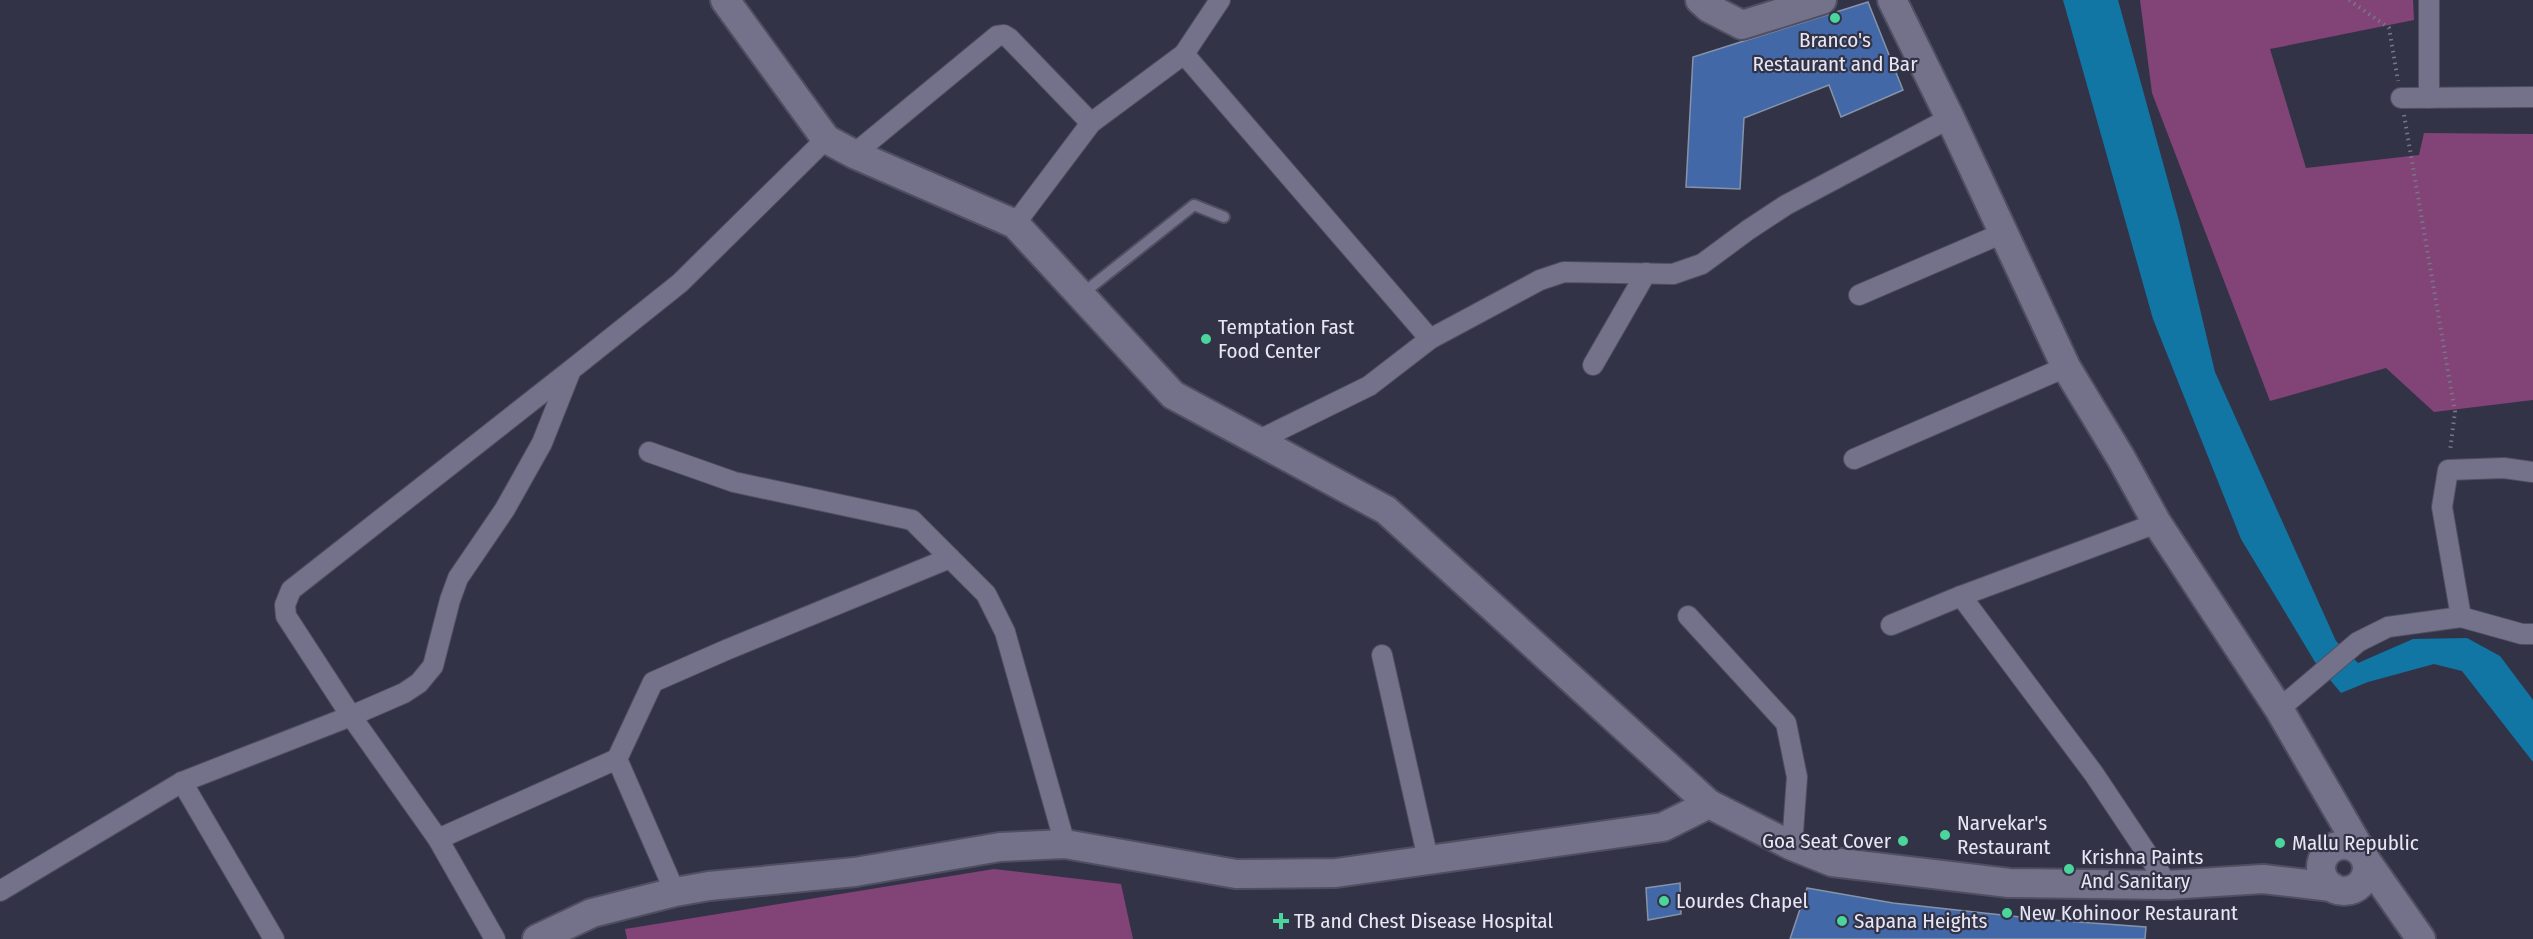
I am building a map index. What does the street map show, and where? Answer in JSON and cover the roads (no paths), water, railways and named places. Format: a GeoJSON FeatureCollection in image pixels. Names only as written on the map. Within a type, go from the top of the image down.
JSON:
{"type":"FeatureCollection","features":[{"type":"Feature","properties":{"kind":"main road"},"geometry":{"type":"LineString","coordinates":[[725,0],[826,139],[854,154],[1015,224],[1173,395],[1386,510],[1709,804],[1792,846],[1832,862],[2009,884],[2168,885],[2264,879],[2341,889],[2364,880],[2365,858],[2336,805],[2279,709],[2157,523],[2066,367],[1950,118],[1892,0]]}},
{"type":"Feature","properties":{"kind":"main road"},"geometry":{"type":"LineString","coordinates":[[1700,0],[1709,8],[1742,25],[1822,0]]}},
{"type":"Feature","properties":{"kind":"main road"},"geometry":{"type":"LineString","coordinates":[[537,939],[592,913],[675,892],[709,886],[855,872],[1000,847],[1065,844],[1236,874],[1336,873],[1663,827],[1709,804]]}},
{"type":"Feature","properties":{"kind":"main road"},"geometry":{"type":"LineString","coordinates":[[2336,805],[2337,834],[2321,873],[2325,881],[2418,935]]}},
{"type":"Feature","properties":{"kind":"main road"},"geometry":{"type":"LineString","coordinates":[[2264,879],[2348,844],[2357,848],[2365,858],[2418,935]]}},
{"type":"Feature","properties":{"kind":"street"},"geometry":{"type":"LineString","coordinates":[[1015,224],[1091,123],[1184,54],[1220,0]]}},
{"type":"Feature","properties":{"kind":"street"},"geometry":{"type":"LineString","coordinates":[[2429,0],[2429,98]]}},
{"type":"Feature","properties":{"kind":"street"},"geometry":{"type":"LineString","coordinates":[[854,154],[997,36],[1004,35],[1091,123]]}},
{"type":"Feature","properties":{"kind":"street"},"geometry":{"type":"LineString","coordinates":[[1184,54],[1430,339]]}},
{"type":"Feature","properties":{"kind":"street"},"geometry":{"type":"LineString","coordinates":[[2401,98],[2533,97]]}},
{"type":"Feature","properties":{"kind":"street"},"geometry":{"type":"LineString","coordinates":[[1257,441],[1369,386],[1430,339],[1512,293],[1564,272],[1673,274],[1702,264],[1786,205],[1950,118]]}},
{"type":"Feature","properties":{"kind":"street"},"geometry":{"type":"LineString","coordinates":[[495,939],[438,839],[351,716],[286,616],[285,605],[291,590],[680,283],[826,139]]}},
{"type":"Feature","properties":{"kind":"street"},"geometry":{"type":"LineString","coordinates":[[1859,295],[2003,233]]}},
{"type":"Feature","properties":{"kind":"street"},"geometry":{"type":"LineString","coordinates":[[1593,365],[1646,273]]}},
{"type":"Feature","properties":{"kind":"street"},"geometry":{"type":"LineString","coordinates":[[1854,459],[2066,367]]}},
{"type":"Feature","properties":{"kind":"street"},"geometry":{"type":"LineString","coordinates":[[0,891],[182,782],[351,716],[404,693],[419,683],[433,666],[458,578],[505,509],[542,443],[571,370]]}},
{"type":"Feature","properties":{"kind":"street"},"geometry":{"type":"LineString","coordinates":[[649,452],[734,482],[912,520],[986,594],[1005,632],[1065,844]]}},
{"type":"Feature","properties":{"kind":"street"},"geometry":{"type":"LineString","coordinates":[[2461,616],[2442,507],[2448,470],[2504,468],[2533,472]]}},
{"type":"Feature","properties":{"kind":"street"},"geometry":{"type":"LineString","coordinates":[[1891,625],[1960,596],[2157,523]]}},
{"type":"Feature","properties":{"kind":"street"},"geometry":{"type":"LineString","coordinates":[[438,839],[617,759],[653,682],[950,558]]}},
{"type":"Feature","properties":{"kind":"street"},"geometry":{"type":"LineString","coordinates":[[1960,596],[2094,774],[2168,885]]}},
{"type":"Feature","properties":{"kind":"street"},"geometry":{"type":"LineString","coordinates":[[1688,616],[1786,723],[1797,777],[1792,846]]}},
{"type":"Feature","properties":{"kind":"street"},"geometry":{"type":"LineString","coordinates":[[2279,709],[2358,642],[2388,627],[2461,616],[2522,634],[2533,633]]}},
{"type":"Feature","properties":{"kind":"street"},"geometry":{"type":"LineString","coordinates":[[1382,655],[1428,859]]}},
{"type":"Feature","properties":{"kind":"street"},"geometry":{"type":"LineString","coordinates":[[617,759],[675,892]]}},
{"type":"Feature","properties":{"kind":"street"},"geometry":{"type":"LineString","coordinates":[[182,782],[274,939]]}},
{"type":"Feature","properties":{"kind":"lane"},"geometry":{"type":"LineString","coordinates":[[1081,295],[1194,205],[1224,217]]}},
{"type":"Feature","properties":{"kind":"water"},"geometry":{"type":"Polygon","coordinates":[[[2063,0],[2118,0],[2179,221],[2215,372],[2336,641],[2358,663],[2413,639],[2467,638],[2500,656],[2533,700],[2533,762],[2462,671],[2434,664],[2368,682],[2341,693],[2315,662],[2241,539],[2153,319],[2063,0]]]}},
{"type":"Feature","properties":{"kind":"place","name":"Branco's Restaurant and Bar"},"geometry":{"type":"Point","coordinates":[1835,18]}},
{"type":"Feature","properties":{"kind":"place","name":"Temptation Fast Food Center"},"geometry":{"type":"Point","coordinates":[1206,339]}},
{"type":"Feature","properties":{"kind":"place","name":"Narvekar's Restaurant"},"geometry":{"type":"Point","coordinates":[1945,835]}},
{"type":"Feature","properties":{"kind":"place","name":"Goa Seat Cover"},"geometry":{"type":"Point","coordinates":[1903,841]}},
{"type":"Feature","properties":{"kind":"place","name":"Mallu Republic"},"geometry":{"type":"Point","coordinates":[2280,843]}},
{"type":"Feature","properties":{"kind":"place","name":"Krishna Paints And Sanitary"},"geometry":{"type":"Point","coordinates":[2069,869]}},
{"type":"Feature","properties":{"kind":"place","name":"Lourdes Chapel"},"geometry":{"type":"Point","coordinates":[1664,901]}},
{"type":"Feature","properties":{"kind":"place","name":"New Kohinoor Restaurant"},"geometry":{"type":"Point","coordinates":[2007,913]}},
{"type":"Feature","properties":{"kind":"place","name":"TB and Chest Disease Hospital"},"geometry":{"type":"Point","coordinates":[1281,921]}},
{"type":"Feature","properties":{"kind":"place","name":"Sapana Heights"},"geometry":{"type":"Point","coordinates":[1842,921]}}]}
